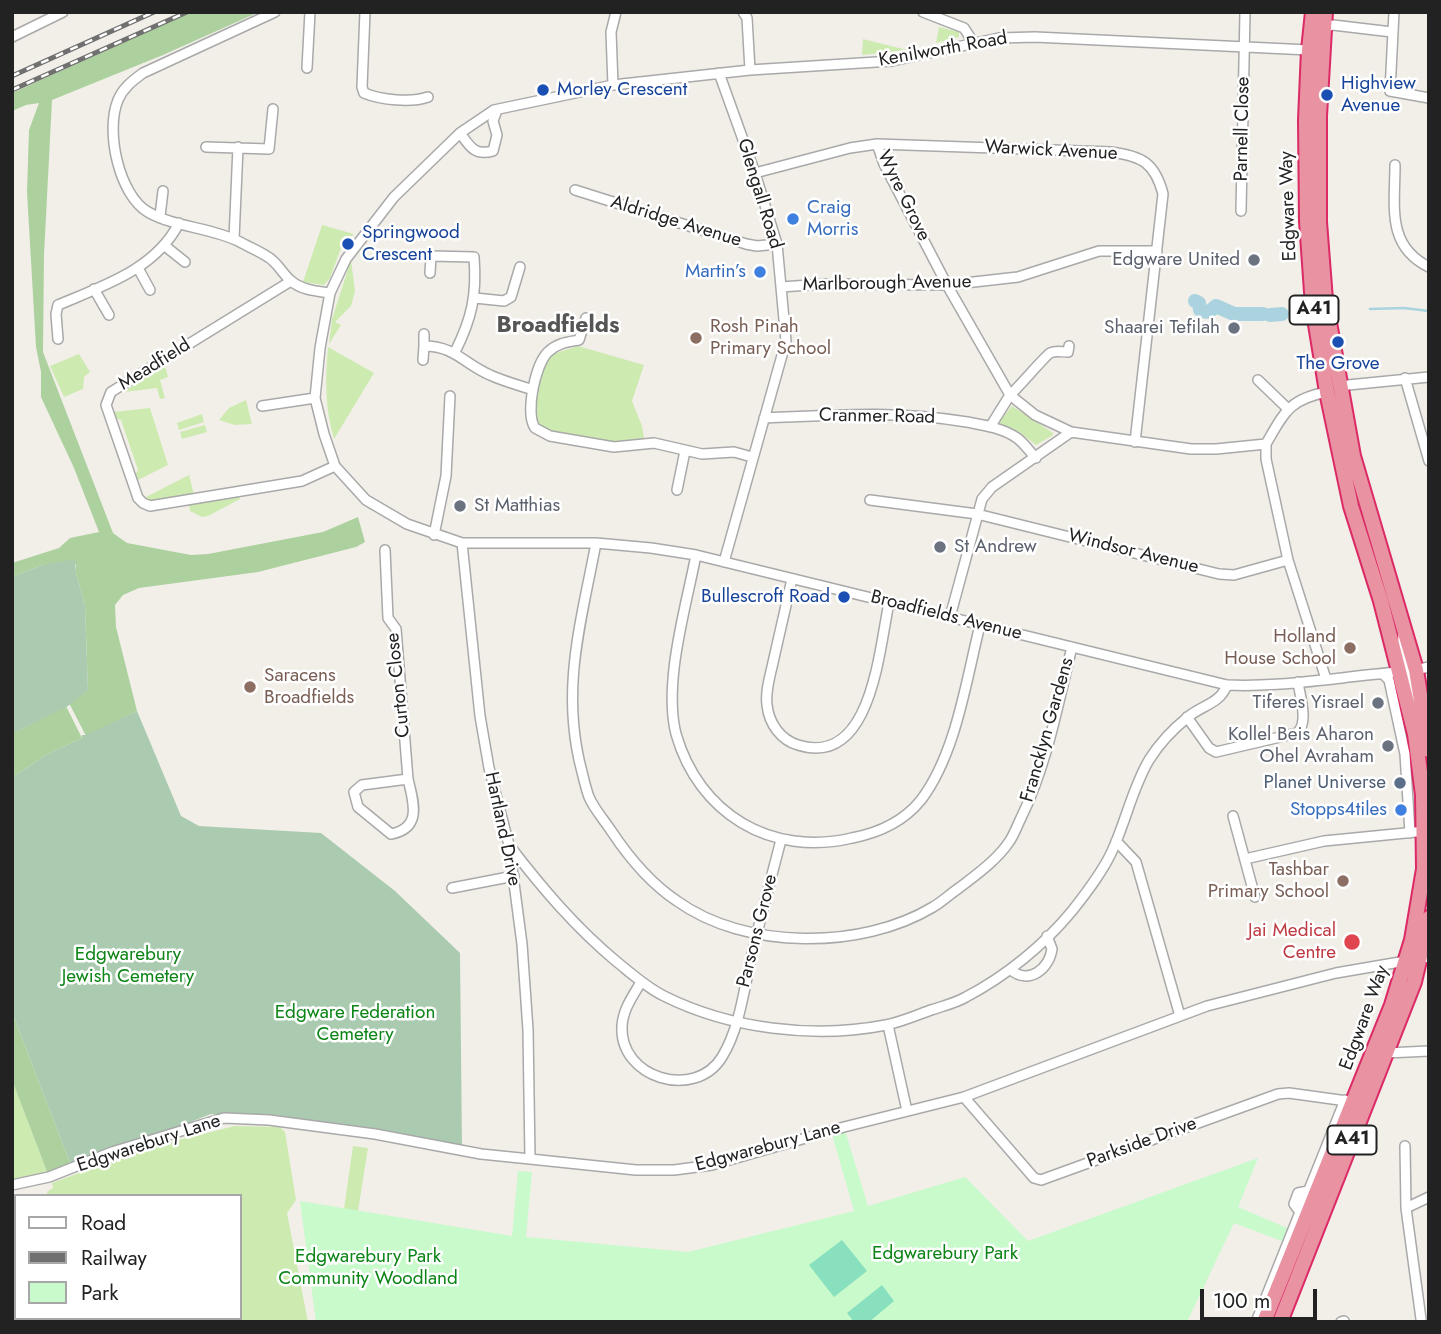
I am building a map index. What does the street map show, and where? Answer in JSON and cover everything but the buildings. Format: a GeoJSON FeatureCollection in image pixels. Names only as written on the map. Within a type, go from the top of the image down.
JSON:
{"type":"FeatureCollection","features":[{"type":"Feature","properties":{"kind":"highway","name":"Edgware Way"},"geometry":{"type":"LineString","coordinates":[[1264,1322],[1349,1101],[1392,1005],[1419,959],[1419,909],[1424,869],[1421,770],[1410,713],[1403,628],[1333,390],[1313,306],[1307,221],[1306,120],[1313,12]]}},
{"type":"Feature","properties":{"kind":"highway","name":"Edgware Way"},"geometry":{"type":"LineString","coordinates":[[1325,12],[1319,116],[1319,222],[1333,390],[1351,506],[1406,671]]}},
{"type":"Feature","properties":{"kind":"highway","name":"A41"},"geometry":{"type":"LineString","coordinates":[[1406,671],[1429,750]]}},
{"type":"Feature","properties":{"kind":"highway","name":"Edgware Way"},"geometry":{"type":"LineString","coordinates":[[1280,1322],[1414,982],[1429,918]]}},
{"type":"Feature","properties":{"kind":"street"},"geometry":{"type":"LineString","coordinates":[[12,37],[63,12]]}},
{"type":"Feature","properties":{"kind":"street"},"geometry":{"type":"LineString","coordinates":[[275,12],[143,73],[123,90],[118,100],[112,122],[112,136],[118,162],[136,202],[160,216],[234,239],[270,258],[291,281],[306,290],[330,293]]}},
{"type":"Feature","properties":{"kind":"street"},"geometry":{"type":"LineString","coordinates":[[307,68],[310,12]]}},
{"type":"Feature","properties":{"kind":"street"},"geometry":{"type":"LineString","coordinates":[[365,12],[364,93],[410,100],[428,97]]}},
{"type":"Feature","properties":{"kind":"street"},"geometry":{"type":"LineString","coordinates":[[613,85],[611,32],[616,12]]}},
{"type":"Feature","properties":{"kind":"street"},"geometry":{"type":"LineString","coordinates":[[743,12],[747,18],[750,70]]}},
{"type":"Feature","properties":{"kind":"street"},"geometry":{"type":"LineString","coordinates":[[923,12],[964,28],[973,42]]}},
{"type":"Feature","properties":{"kind":"street","name":"Parnell Close"},"geometry":{"type":"LineString","coordinates":[[1241,211],[1245,12]]}},
{"type":"Feature","properties":{"kind":"street"},"geometry":{"type":"LineString","coordinates":[[1394,12],[1390,91],[1429,98]]}},
{"type":"Feature","properties":{"kind":"street"},"geometry":{"type":"LineString","coordinates":[[1324,28],[1333,25],[1392,32]]}},
{"type":"Feature","properties":{"kind":"street","name":"Kenilworth Road"},"geometry":{"type":"LineString","coordinates":[[335,466],[316,398],[320,348],[330,293],[346,259],[394,197],[460,133],[497,110],[613,85],[750,70],[892,61],[999,38],[1035,37],[1309,50]]}},
{"type":"Feature","properties":{"kind":"street","name":"Glengall Road"},"geometry":{"type":"LineString","coordinates":[[719,73],[777,244],[786,341],[724,562]]}},
{"type":"Feature","properties":{"kind":"street"},"geometry":{"type":"LineString","coordinates":[[206,147],[269,149],[273,109]]}},
{"type":"Feature","properties":{"kind":"street"},"geometry":{"type":"LineString","coordinates":[[460,133],[474,152],[483,154],[493,151],[497,135],[493,121],[497,110]]}},
{"type":"Feature","properties":{"kind":"street","name":"Warwick Avenue"},"geometry":{"type":"LineString","coordinates":[[755,173],[850,148],[877,144],[1129,154],[1146,162],[1158,177],[1163,194],[1135,442]]}},
{"type":"Feature","properties":{"kind":"street","name":"Wyre Grove"},"geometry":{"type":"LineString","coordinates":[[877,144],[884,164],[947,285],[1010,396]]}},
{"type":"Feature","properties":{"kind":"street"},"geometry":{"type":"LineString","coordinates":[[234,239],[238,147]]}},
{"type":"Feature","properties":{"kind":"street"},"geometry":{"type":"LineString","coordinates":[[1395,165],[1395,226],[1402,245],[1414,260],[1429,267]]}},
{"type":"Feature","properties":{"kind":"street","name":"Aldridge Avenue"},"geometry":{"type":"LineString","coordinates":[[575,190],[746,244],[777,244]]}},
{"type":"Feature","properties":{"kind":"street"},"geometry":{"type":"LineString","coordinates":[[160,216],[163,191]]}},
{"type":"Feature","properties":{"kind":"street"},"geometry":{"type":"LineString","coordinates":[[58,339],[55,314],[58,305],[138,268],[165,246],[179,223]]}},
{"type":"Feature","properties":{"kind":"street"},"geometry":{"type":"LineString","coordinates":[[165,246],[185,262]]}},
{"type":"Feature","properties":{"kind":"street","name":"Marlborough Avenue"},"geometry":{"type":"LineString","coordinates":[[781,287],[824,284],[947,285],[1018,277],[1099,251],[1157,251]]}},
{"type":"Feature","properties":{"kind":"street"},"geometry":{"type":"LineString","coordinates":[[430,273],[431,256],[474,257],[475,298],[466,330],[455,352]]}},
{"type":"Feature","properties":{"kind":"street"},"geometry":{"type":"LineString","coordinates":[[475,298],[504,300],[511,297],[520,267]]}},
{"type":"Feature","properties":{"kind":"street"},"geometry":{"type":"LineString","coordinates":[[138,268],[150,290]]}},
{"type":"Feature","properties":{"kind":"street","name":"Meadfield"},"geometry":{"type":"LineString","coordinates":[[291,281],[111,392],[106,405],[138,498],[150,506],[302,481],[335,466]]}},
{"type":"Feature","properties":{"kind":"street"},"geometry":{"type":"LineString","coordinates":[[94,289],[109,315]]}},
{"type":"Feature","properties":{"kind":"street"},"geometry":{"type":"LineString","coordinates":[[586,318],[579,340],[558,344],[545,354],[533,390],[529,414],[535,428],[550,436],[614,447],[654,443],[702,454],[734,452],[752,457]]}},
{"type":"Feature","properties":{"kind":"street"},"geometry":{"type":"LineString","coordinates":[[423,360],[424,334]]}},
{"type":"Feature","properties":{"kind":"street"},"geometry":{"type":"LineString","coordinates":[[424,346],[436,346],[455,352],[491,376],[533,390]]}},
{"type":"Feature","properties":{"kind":"street"},"geometry":{"type":"LineString","coordinates":[[990,427],[1010,396],[1046,354],[1055,351],[1068,352],[1069,346]]}},
{"type":"Feature","properties":{"kind":"street"},"geometry":{"type":"LineString","coordinates":[[1326,679],[1288,560],[1266,459],[1266,444],[1287,408],[1301,400],[1333,390],[1429,377]]}},
{"type":"Feature","properties":{"kind":"street"},"geometry":{"type":"LineString","coordinates":[[1405,379],[1429,461]]}},
{"type":"Feature","properties":{"kind":"street"},"geometry":{"type":"LineString","coordinates":[[1258,380],[1287,408]]}},
{"type":"Feature","properties":{"kind":"street"},"geometry":{"type":"LineString","coordinates":[[434,535],[446,476],[450,396]]}},
{"type":"Feature","properties":{"kind":"street"},"geometry":{"type":"LineString","coordinates":[[1010,396],[1035,415],[1071,432],[1191,449],[1266,444]]}},
{"type":"Feature","properties":{"kind":"street"},"geometry":{"type":"LineString","coordinates":[[262,406],[316,398]]}},
{"type":"Feature","properties":{"kind":"street","name":"Cranmer Road"},"geometry":{"type":"LineString","coordinates":[[764,418],[919,415],[990,427],[1017,438],[1036,458]]}},
{"type":"Feature","properties":{"kind":"street"},"geometry":{"type":"LineString","coordinates":[[950,617],[982,499],[992,487],[1071,432]]}},
{"type":"Feature","properties":{"kind":"street"},"geometry":{"type":"LineString","coordinates":[[677,490],[685,451]]}},
{"type":"Feature","properties":{"kind":"street","name":"Broadfields Avenue"},"geometry":{"type":"LineString","coordinates":[[335,466],[366,500],[375,506],[407,524],[462,542],[596,543],[696,555],[1227,685],[1249,686],[1406,671]]}},
{"type":"Feature","properties":{"kind":"street","name":"Windsor Avenue"},"geometry":{"type":"LineString","coordinates":[[870,500],[977,514],[1219,574],[1234,575],[1288,560]]}},
{"type":"Feature","properties":{"kind":"street","name":"Hartland Drive"},"geometry":{"type":"LineString","coordinates":[[462,542],[480,716],[489,768],[509,845],[522,944],[530,1159]]}},
{"type":"Feature","properties":{"kind":"street","name":"Francklyn Gardens"},"geometry":{"type":"LineString","coordinates":[[596,543],[573,668],[571,701],[574,741],[589,798],[625,852],[646,876],[677,902],[701,915],[757,934],[812,939],[862,933],[894,925],[933,908],[980,872],[1009,842],[1031,797],[1044,761],[1072,647]]}},
{"type":"Feature","properties":{"kind":"street","name":"Curton Close"},"geometry":{"type":"LineString","coordinates":[[386,550],[388,618],[396,629],[408,779],[415,807],[408,827],[399,833],[391,834],[358,807],[354,792],[362,785],[408,779]]}},
{"type":"Feature","properties":{"kind":"street"},"geometry":{"type":"LineString","coordinates":[[696,555],[674,668],[672,702],[676,731],[686,764],[702,789],[724,812],[748,827],[781,840],[810,844],[867,835],[896,822],[919,802],[939,771],[953,731],[980,625]]}},
{"type":"Feature","properties":{"kind":"street"},"geometry":{"type":"LineString","coordinates":[[792,579],[768,683],[766,705],[778,732],[800,746],[827,748],[840,743],[862,716],[871,688],[889,603]]}},
{"type":"Feature","properties":{"kind":"street"},"geometry":{"type":"LineString","coordinates":[[1245,859],[1325,841],[1421,831],[1389,680],[1406,671]]}},
{"type":"Feature","properties":{"kind":"street"},"geometry":{"type":"LineString","coordinates":[[1187,717],[1209,748],[1216,752],[1297,733],[1302,729],[1303,721],[1298,682]]}},
{"type":"Feature","properties":{"kind":"street"},"geometry":{"type":"LineString","coordinates":[[509,845],[546,894],[583,933],[641,982],[662,996],[737,1022],[784,1029],[825,1031],[888,1025],[964,999],[1011,970],[1071,912],[1090,888],[1116,841],[1148,761],[1187,717],[1220,698],[1227,685]]}},
{"type":"Feature","properties":{"kind":"street"},"geometry":{"type":"LineString","coordinates":[[1233,816],[1255,897]]}},
{"type":"Feature","properties":{"kind":"street","name":"Parsons Grove"},"geometry":{"type":"LineString","coordinates":[[641,982],[627,1005],[622,1027],[627,1051],[638,1065],[670,1081],[685,1081],[701,1076],[714,1067],[723,1056],[737,1022],[781,840]]}},
{"type":"Feature","properties":{"kind":"street"},"geometry":{"type":"LineString","coordinates":[[1116,841],[1136,862],[1180,1016]]}},
{"type":"Feature","properties":{"kind":"street"},"geometry":{"type":"LineString","coordinates":[[452,888],[514,876]]}},
{"type":"Feature","properties":{"kind":"street"},"geometry":{"type":"LineString","coordinates":[[1011,970],[1018,975],[1027,976],[1045,967],[1052,949],[1047,936]]}},
{"type":"Feature","properties":{"kind":"street","name":"Edgwarebury Lane"},"geometry":{"type":"LineString","coordinates":[[12,1185],[49,1177],[112,1152],[225,1118],[375,1134],[481,1154],[636,1170],[699,1167],[964,1097],[1207,1006],[1336,973],[1419,959]]}},
{"type":"Feature","properties":{"kind":"street"},"geometry":{"type":"LineString","coordinates":[[888,1025],[907,1111]]}},
{"type":"Feature","properties":{"kind":"street"},"geometry":{"type":"LineString","coordinates":[[1387,1053],[1429,1051]]}},
{"type":"Feature","properties":{"kind":"street","name":"Parkside Drive"},"geometry":{"type":"LineString","coordinates":[[964,1097],[1034,1178],[1041,1180],[1278,1094],[1349,1101]]}},
{"type":"Feature","properties":{"kind":"street","name":"Edgware Way"},"geometry":{"type":"LineString","coordinates":[[1256,1322],[1294,1228],[1299,1211],[1294,1204],[1298,1193],[1308,1191],[1349,1101]]}},
{"type":"Feature","properties":{"kind":"street"},"geometry":{"type":"LineString","coordinates":[[1405,1146],[1406,1208],[1422,1318]]}},
{"type":"Feature","properties":{"kind":"street"},"geometry":{"type":"LineString","coordinates":[[1406,1208],[1429,1197]]}},
{"type":"Feature","properties":{"kind":"green space"},"geometry":{"type":"Polygon","coordinates":[[[191,12],[259,12],[52,100],[44,255],[43,352],[113,533],[127,543],[191,555],[208,554],[323,532],[358,517],[365,542],[356,547],[258,572],[139,588],[123,595],[115,605],[116,627],[137,711],[86,736],[69,703],[88,690],[85,606],[76,564],[42,565],[12,577],[12,563],[59,548],[70,538],[99,532],[74,468],[41,397],[27,192],[29,130],[39,103],[12,111],[12,93],[191,12]]]}},
{"type":"Feature","properties":{"kind":"green space"},"geometry":{"type":"Polygon","coordinates":[[[939,27],[959,32],[959,37],[936,43],[939,27]]]}},
{"type":"Feature","properties":{"kind":"green space"},"geometry":{"type":"Polygon","coordinates":[[[863,39],[907,50],[862,55],[863,39]]]}},
{"type":"Feature","properties":{"kind":"green space"},"geometry":{"type":"Polygon","coordinates":[[[322,225],[354,234],[341,248],[330,278],[324,285],[303,282],[322,225]]]}},
{"type":"Feature","properties":{"kind":"green space"},"geometry":{"type":"Polygon","coordinates":[[[351,260],[355,291],[351,306],[335,322],[341,325],[329,344],[332,319],[351,260]]]}},
{"type":"Feature","properties":{"kind":"green space"},"geometry":{"type":"Polygon","coordinates":[[[578,346],[644,365],[632,401],[644,438],[616,443],[541,430],[533,420],[533,407],[544,364],[550,355],[578,346]]]}},
{"type":"Feature","properties":{"kind":"green space"},"geometry":{"type":"Polygon","coordinates":[[[328,347],[374,373],[334,439],[326,394],[328,347]]]}},
{"type":"Feature","properties":{"kind":"green space"},"geometry":{"type":"Polygon","coordinates":[[[79,354],[90,372],[84,377],[83,389],[64,397],[50,366],[79,354]]]}},
{"type":"Feature","properties":{"kind":"green space"},"geometry":{"type":"Polygon","coordinates":[[[165,366],[168,377],[160,380],[165,398],[160,399],[157,388],[116,393],[157,368],[158,370],[165,366]]]}},
{"type":"Feature","properties":{"kind":"green space"},"geometry":{"type":"Polygon","coordinates":[[[246,400],[252,424],[235,425],[219,420],[229,408],[246,400]]]}},
{"type":"Feature","properties":{"kind":"green space"},"geometry":{"type":"Polygon","coordinates":[[[1012,406],[1053,435],[1036,445],[1019,432],[1001,426],[1000,421],[1012,406]]]}},
{"type":"Feature","properties":{"kind":"green space"},"geometry":{"type":"Polygon","coordinates":[[[150,408],[168,465],[136,481],[134,477],[138,470],[121,420],[115,418],[114,412],[150,408]]]}},
{"type":"Feature","properties":{"kind":"green space"},"geometry":{"type":"Polygon","coordinates":[[[202,414],[204,422],[179,430],[177,423],[202,414]]]}},
{"type":"Feature","properties":{"kind":"green space"},"geometry":{"type":"Polygon","coordinates":[[[205,425],[207,432],[182,439],[180,432],[205,425]]]}},
{"type":"Feature","properties":{"kind":"green space"},"geometry":{"type":"Polygon","coordinates":[[[189,475],[194,495],[152,502],[144,498],[189,475]]]}},
{"type":"Feature","properties":{"kind":"green space"},"geometry":{"type":"Polygon","coordinates":[[[239,496],[240,499],[208,516],[202,517],[190,511],[189,504],[239,496]]]}},
{"type":"Feature","properties":{"kind":"green space"},"geometry":{"type":"Polygon","coordinates":[[[75,559],[85,606],[88,690],[68,706],[12,734],[12,577],[42,565],[75,559]]]}},
{"type":"Feature","properties":{"kind":"green space"},"geometry":{"type":"Polygon","coordinates":[[[66,706],[82,738],[46,755],[12,778],[12,734],[66,706]]]}},
{"type":"Feature","properties":{"kind":"green space"},"geometry":{"type":"Polygon","coordinates":[[[137,711],[181,816],[199,826],[321,833],[395,891],[460,953],[462,1150],[211,1114],[72,1168],[12,1012],[12,778],[46,755],[82,738],[82,735],[137,711]]]}},
{"type":"Feature","properties":{"kind":"green space"},"geometry":{"type":"Polygon","coordinates":[[[12,1012],[72,1168],[49,1177],[12,1080],[12,1012]]]}},
{"type":"Feature","properties":{"kind":"green space"},"geometry":{"type":"Polygon","coordinates":[[[12,1080],[49,1177],[12,1185],[12,1080]]]}},
{"type":"Feature","properties":{"kind":"green space"},"geometry":{"type":"Polygon","coordinates":[[[235,1126],[280,1127],[285,1132],[296,1200],[287,1213],[308,1322],[12,1322],[14,1206],[14,1320],[242,1320],[242,1194],[48,1194],[53,1188],[52,1183],[149,1147],[235,1126]]]}},
{"type":"Feature","properties":{"kind":"green space","name":"Edgwarebury Park"},"geometry":{"type":"Polygon","coordinates":[[[844,1127],[868,1206],[965,1177],[1028,1241],[1258,1158],[1238,1207],[1287,1228],[1282,1241],[1234,1223],[1187,1322],[316,1322],[300,1201],[512,1236],[518,1171],[532,1172],[526,1237],[688,1252],[854,1211],[831,1131],[844,1127]]]}},
{"type":"Feature","properties":{"kind":"green space"},"geometry":{"type":"Polygon","coordinates":[[[353,1146],[368,1148],[358,1211],[344,1209],[353,1146]]]}},
{"type":"Feature","properties":{"kind":"green space"},"geometry":{"type":"Polygon","coordinates":[[[842,1240],[867,1271],[834,1297],[809,1265],[842,1240]]]}},
{"type":"Feature","properties":{"kind":"green space"},"geometry":{"type":"Polygon","coordinates":[[[882,1285],[894,1301],[869,1322],[854,1322],[847,1313],[882,1285]]]}},
{"type":"Feature","properties":{"kind":"waterway"},"geometry":{"type":"LineString","coordinates":[[1195,301],[1199,303],[1200,310],[1205,312],[1216,306],[1234,314],[1263,314]]}},
{"type":"Feature","properties":{"kind":"waterway"},"geometry":{"type":"LineString","coordinates":[[1370,309],[1404,308],[1429,311]]}},
{"type":"Feature","properties":{"kind":"waterway"},"geometry":{"type":"LineString","coordinates":[[1270,315],[1282,314]]}},
{"type":"Feature","properties":{"kind":"railway"},"geometry":{"type":"LineString","coordinates":[[12,76],[154,12]]}},
{"type":"Feature","properties":{"kind":"railway"},"geometry":{"type":"LineString","coordinates":[[12,90],[187,12]]}},
{"type":"Feature","properties":{"kind":"place","name":"Morley Crescent"},"geometry":{"type":"Point","coordinates":[543,90]}},
{"type":"Feature","properties":{"kind":"place","name":"Highview Avenue"},"geometry":{"type":"Point","coordinates":[1327,95]}},
{"type":"Feature","properties":{"kind":"place","name":"Craig Morris"},"geometry":{"type":"Point","coordinates":[793,219]}},
{"type":"Feature","properties":{"kind":"place","name":"Springwood Crescent"},"geometry":{"type":"Point","coordinates":[348,244]}},
{"type":"Feature","properties":{"kind":"place","name":"Edgware United"},"geometry":{"type":"Point","coordinates":[1254,260]}},
{"type":"Feature","properties":{"kind":"place","name":"Martin’s"},"geometry":{"type":"Point","coordinates":[760,272]}},
{"type":"Feature","properties":{"kind":"place","name":"Shaarei Tefilah"},"geometry":{"type":"Point","coordinates":[1234,328]}},
{"type":"Feature","properties":{"kind":"place","name":"Rosh Pinah Primary School"},"geometry":{"type":"Point","coordinates":[696,338]}},
{"type":"Feature","properties":{"kind":"place","name":"The Grove"},"geometry":{"type":"Point","coordinates":[1338,342]}},
{"type":"Feature","properties":{"kind":"place","name":"St Matthias"},"geometry":{"type":"Point","coordinates":[460,506]}},
{"type":"Feature","properties":{"kind":"place","name":"St Andrew"},"geometry":{"type":"Point","coordinates":[940,547]}},
{"type":"Feature","properties":{"kind":"place","name":"Bullescroft Road"},"geometry":{"type":"Point","coordinates":[844,597]}},
{"type":"Feature","properties":{"kind":"place","name":"Holland House School"},"geometry":{"type":"Point","coordinates":[1350,648]}},
{"type":"Feature","properties":{"kind":"place","name":"Saracens Broadfields"},"geometry":{"type":"Point","coordinates":[250,687]}},
{"type":"Feature","properties":{"kind":"place","name":"Tiferes Yisrael"},"geometry":{"type":"Point","coordinates":[1378,703]}},
{"type":"Feature","properties":{"kind":"place","name":"Kollel Beis Aharon Ohel Avraham"},"geometry":{"type":"Point","coordinates":[1388,746]}},
{"type":"Feature","properties":{"kind":"place","name":"Planet Universe"},"geometry":{"type":"Point","coordinates":[1400,783]}},
{"type":"Feature","properties":{"kind":"place","name":"Stopps4tiles"},"geometry":{"type":"Point","coordinates":[1401,810]}},
{"type":"Feature","properties":{"kind":"place","name":"Tashbar Primary School"},"geometry":{"type":"Point","coordinates":[1343,881]}},
{"type":"Feature","properties":{"kind":"place","name":"Jai Medical Centre"},"geometry":{"type":"Point","coordinates":[1352,942]}},
{"type":"Feature","properties":{"kind":"district","name":"Broadfields"},"geometry":{"type":"Point","coordinates":[558,326]}},
{"type":"Feature","properties":{"kind":"park label","name":"Edgwarebury Jewish Cemetery"},"geometry":{"type":"Point","coordinates":[128,966]}},
{"type":"Feature","properties":{"kind":"park label","name":"Edgware Federation Cemetery"},"geometry":{"type":"Point","coordinates":[355,1024]}},
{"type":"Feature","properties":{"kind":"park label","name":"Edgwarebury Park Community Woodland"},"geometry":{"type":"Point","coordinates":[368,1268]}}]}
